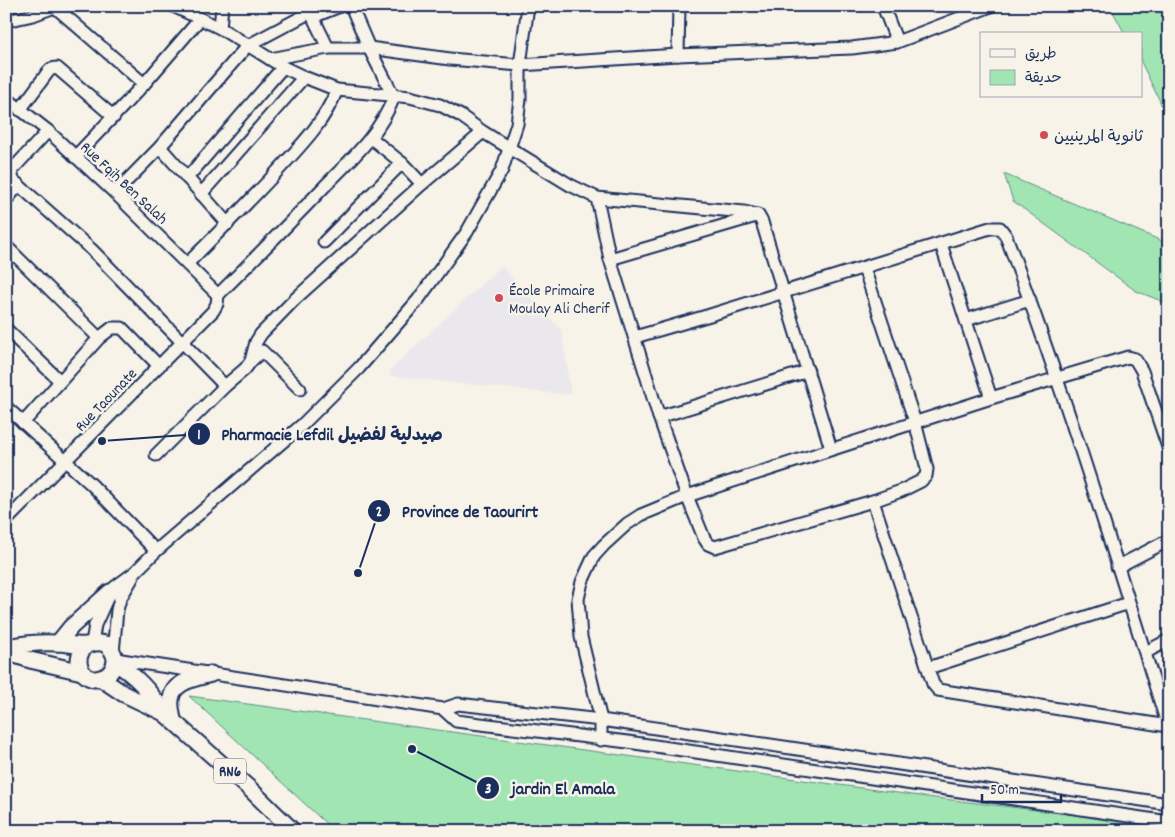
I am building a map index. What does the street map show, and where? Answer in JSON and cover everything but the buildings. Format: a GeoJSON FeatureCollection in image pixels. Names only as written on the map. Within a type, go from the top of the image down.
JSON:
{"type":"FeatureCollection","features":[{"type":"Feature","properties":{"kind":"main road"},"geometry":{"type":"LineString","coordinates":[[58,643],[72,627],[110,592]]}},
{"type":"Feature","properties":{"kind":"main road","name":"RN6"},"geometry":{"type":"LineString","coordinates":[[6,647],[33,642],[105,644],[114,658],[134,675],[169,716],[250,789],[293,831]]}},
{"type":"Feature","properties":{"kind":"main road"},"geometry":{"type":"LineString","coordinates":[[82,672],[78,661],[79,655],[90,644]]}},
{"type":"Feature","properties":{"kind":"main road","name":"RN6"},"geometry":{"type":"LineString","coordinates":[[6,652],[30,660],[82,672],[90,678],[100,678],[124,694],[169,716]]}},
{"type":"Feature","properties":{"kind":"main road"},"geometry":{"type":"LineString","coordinates":[[100,678],[110,673],[114,658]]}},
{"type":"Feature","properties":{"kind":"main road"},"geometry":{"type":"LineString","coordinates":[[169,716],[171,699],[175,689],[189,680],[211,674]]}},
{"type":"Feature","properties":{"kind":"street"},"geometry":{"type":"LineString","coordinates":[[6,21],[33,15],[55,6],[144,84]]}},
{"type":"Feature","properties":{"kind":"street"},"geometry":{"type":"LineString","coordinates":[[174,6],[220,28],[283,67],[337,90],[420,99],[440,106],[462,116],[483,132],[570,185],[597,198],[744,212],[758,215],[762,222],[784,291],[831,449]]}},
{"type":"Feature","properties":{"kind":"street"},"geometry":{"type":"LineString","coordinates":[[220,28],[222,6]]}},
{"type":"Feature","properties":{"kind":"street"},"geometry":{"type":"LineString","coordinates":[[115,193],[160,147],[247,46],[311,12],[340,6]]}},
{"type":"Feature","properties":{"kind":"street"},"geometry":{"type":"LineString","coordinates":[[218,294],[280,234],[371,138],[386,116],[394,97],[369,48],[351,6]]}},
{"type":"Feature","properties":{"kind":"street"},"geometry":{"type":"LineString","coordinates":[[90,644],[97,620],[110,592],[115,586],[134,574],[156,551],[302,425],[375,350],[418,300],[467,232],[502,170],[518,124],[520,65],[528,6]]}},
{"type":"Feature","properties":{"kind":"street"},"geometry":{"type":"LineString","coordinates":[[678,55],[679,6]]}},
{"type":"Feature","properties":{"kind":"street"},"geometry":{"type":"LineString","coordinates":[[883,6],[897,42]]}},
{"type":"Feature","properties":{"kind":"street"},"geometry":{"type":"LineString","coordinates":[[270,59],[328,48],[369,48],[450,59],[520,65],[678,55],[852,48],[897,42],[991,6]]}},
{"type":"Feature","properties":{"kind":"street"},"geometry":{"type":"LineString","coordinates":[[311,12],[328,48]]}},
{"type":"Feature","properties":{"kind":"street"},"geometry":{"type":"LineString","coordinates":[[75,157],[144,84],[200,19]]}},
{"type":"Feature","properties":{"kind":"street"},"geometry":{"type":"LineString","coordinates":[[187,178],[283,67]]}},
{"type":"Feature","properties":{"kind":"street"},"geometry":{"type":"LineString","coordinates":[[20,110],[43,78],[51,69],[57,68],[114,117]]}},
{"type":"Feature","properties":{"kind":"street"},"geometry":{"type":"LineString","coordinates":[[201,194],[304,77]]}},
{"type":"Feature","properties":{"kind":"street"},"geometry":{"type":"LineString","coordinates":[[187,264],[228,224],[305,142],[325,116],[337,90]]}},
{"type":"Feature","properties":{"kind":"street","name":"Rue Fqih Ben Salah"},"geometry":{"type":"LineString","coordinates":[[6,98],[48,131],[115,193],[218,294]]}},
{"type":"Feature","properties":{"kind":"street"},"geometry":{"type":"LineString","coordinates":[[48,131],[11,171],[12,177],[92,250],[225,386]]}},
{"type":"Feature","properties":{"kind":"street"},"geometry":{"type":"LineString","coordinates":[[251,360],[256,342],[268,326],[295,299],[422,184],[483,132]]}},
{"type":"Feature","properties":{"kind":"street"},"geometry":{"type":"LineString","coordinates":[[371,138],[402,163],[422,184]]}},
{"type":"Feature","properties":{"kind":"street"},"geometry":{"type":"LineString","coordinates":[[160,147],[228,224]]}},
{"type":"Feature","properties":{"kind":"street"},"geometry":{"type":"LineString","coordinates":[[324,242],[402,163]]}},
{"type":"Feature","properties":{"kind":"street"},"geometry":{"type":"LineString","coordinates":[[6,200],[19,185]]}},
{"type":"Feature","properties":{"kind":"street"},"geometry":{"type":"LineString","coordinates":[[597,198],[610,259],[659,417],[704,538],[708,544],[715,547],[873,501],[908,489],[926,476],[927,469],[915,422],[864,268]]}},
{"type":"Feature","properties":{"kind":"street"},"geometry":{"type":"LineString","coordinates":[[610,259],[758,215]]}},
{"type":"Feature","properties":{"kind":"street"},"geometry":{"type":"LineString","coordinates":[[635,337],[990,228],[1000,228],[1006,236],[1058,378],[1146,652],[1168,728],[938,690],[933,684],[873,501]]}},
{"type":"Feature","properties":{"kind":"street"},"geometry":{"type":"LineString","coordinates":[[941,244],[991,398]]}},
{"type":"Feature","properties":{"kind":"street"},"geometry":{"type":"LineString","coordinates":[[6,246],[99,338]]}},
{"type":"Feature","properties":{"kind":"street","name":"Rue Taounate"},"geometry":{"type":"LineString","coordinates":[[6,521],[213,311],[217,304],[218,294]]}},
{"type":"Feature","properties":{"kind":"street"},"geometry":{"type":"LineString","coordinates":[[966,320],[1030,300]]}},
{"type":"Feature","properties":{"kind":"street"},"geometry":{"type":"LineString","coordinates":[[23,423],[99,338],[112,328],[122,328],[159,366]]}},
{"type":"Feature","properties":{"kind":"street"},"geometry":{"type":"LineString","coordinates":[[6,329],[60,381]]}},
{"type":"Feature","properties":{"kind":"street"},"geometry":{"type":"LineString","coordinates":[[156,455],[262,351],[300,389]]}},
{"type":"Feature","properties":{"kind":"street"},"geometry":{"type":"LineString","coordinates":[[601,740],[601,720],[581,637],[578,599],[582,582],[594,556],[617,532],[641,515],[687,496],[831,449],[991,398],[1128,358],[1135,359],[1142,371],[1168,444]]}},
{"type":"Feature","properties":{"kind":"street"},"geometry":{"type":"LineString","coordinates":[[659,417],[808,371]]}},
{"type":"Feature","properties":{"kind":"street"},"geometry":{"type":"LineString","coordinates":[[6,407],[92,485],[156,551]]}},
{"type":"Feature","properties":{"kind":"street"},"geometry":{"type":"LineString","coordinates":[[1118,567],[1169,540]]}},
{"type":"Feature","properties":{"kind":"street"},"geometry":{"type":"LineString","coordinates":[[134,574],[120,599],[117,610],[114,658],[443,709],[458,704],[601,720],[1169,804]]}},
{"type":"Feature","properties":{"kind":"street"},"geometry":{"type":"LineString","coordinates":[[928,668],[1129,603]]}},
{"type":"Feature","properties":{"kind":"street"},"geometry":{"type":"LineString","coordinates":[[1146,652],[1169,640]]}},
{"type":"Feature","properties":{"kind":"street"},"geometry":{"type":"LineString","coordinates":[[443,709],[456,721],[735,758],[1169,822]]}},
{"type":"Feature","properties":{"kind":"street"},"geometry":{"type":"LineString","coordinates":[[735,758],[738,740]]}},
{"type":"Feature","properties":{"kind":"shaded area","name":"École Primaire Moulay Ali Cherif"},"geometry":{"type":"Polygon","coordinates":[[[501,266],[562,331],[571,395],[390,376],[391,369],[501,266]]]}},
{"type":"Feature","properties":{"kind":"green space"},"geometry":{"type":"Polygon","coordinates":[[[1110,6],[1169,6],[1169,120],[1142,64],[1142,32],[1124,32],[1110,6]]]}},
{"type":"Feature","properties":{"kind":"green space"},"geometry":{"type":"Polygon","coordinates":[[[1004,174],[1169,244],[1169,304],[1136,291],[1013,201],[1004,174]]]}},
{"type":"Feature","properties":{"kind":"green space"},"geometry":{"type":"Polygon","coordinates":[[[189,696],[927,797],[1169,826],[1169,831],[334,831],[189,696]]]}},
{"type":"Feature","properties":{"kind":"place","name":"ثانوية المرينيين"},"geometry":{"type":"Point","coordinates":[1044,135]}},
{"type":"Feature","properties":{"kind":"place","name":"École Primaire Moulay Ali Cherif"},"geometry":{"type":"Point","coordinates":[499,298]}},
{"type":"Feature","properties":{"kind":"place","name":"Pharmacie Lefdil صيدلية لفضيل"},"geometry":{"type":"Point","coordinates":[102,441]}},
{"type":"Feature","properties":{"kind":"place","name":"Province de Taourirt"},"geometry":{"type":"Point","coordinates":[358,573]}},
{"type":"Feature","properties":{"kind":"place","name":"jardin El Amala"},"geometry":{"type":"Point","coordinates":[412,749]}}]}
